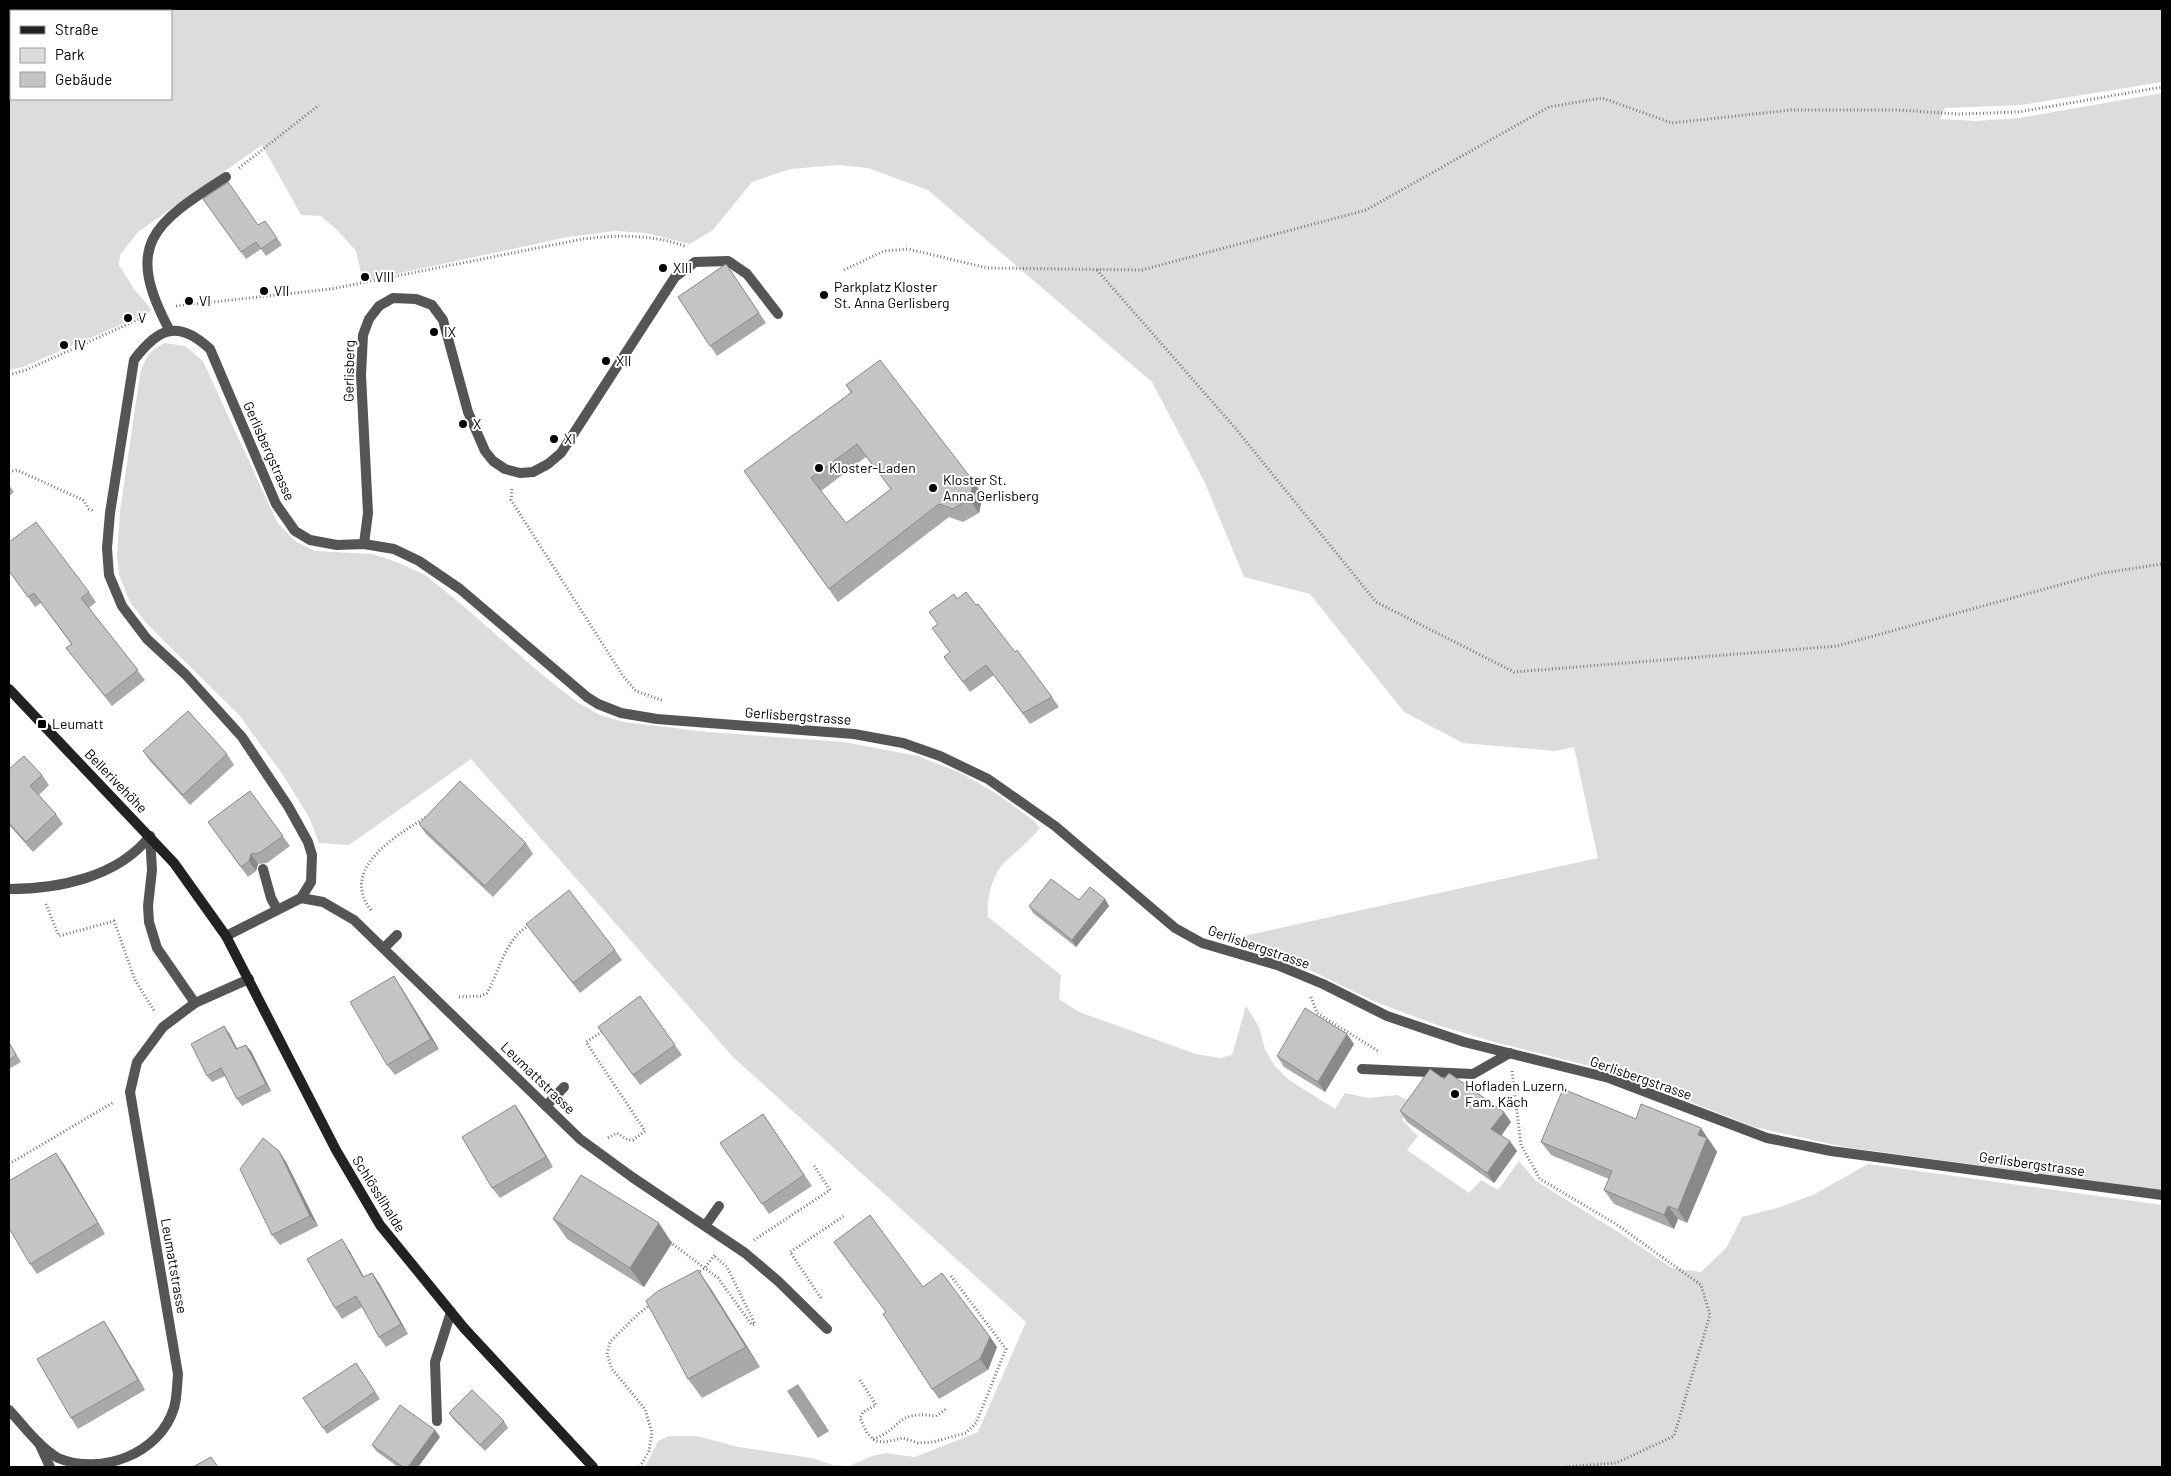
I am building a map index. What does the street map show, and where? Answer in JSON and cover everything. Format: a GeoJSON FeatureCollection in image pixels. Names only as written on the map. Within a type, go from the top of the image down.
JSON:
{"type":"FeatureCollection","features":[{"type":"Feature","properties":{"kind":"main road","name":"Bellerivehöhe"},"geometry":{"type":"LineString","coordinates":[[9,689],[150,836],[174,863],[198,896]]}},
{"type":"Feature","properties":{"kind":"main road","name":"Schlösslihalde"},"geometry":{"type":"LineString","coordinates":[[198,896],[226,936],[336,1150],[380,1225],[450,1312],[593,1467]]}},
{"type":"Feature","properties":{"kind":"street"},"geometry":{"type":"LineString","coordinates":[[226,178],[181,206],[166,220],[153,238],[147,265],[148,281],[159,311],[170,331],[161,332],[147,343],[134,360],[110,512],[107,548],[109,575],[122,606],[147,639],[186,675],[242,737],[288,806],[308,842],[312,855],[311,882],[301,898],[226,936]]}},
{"type":"Feature","properties":{"kind":"street"},"geometry":{"type":"LineString","coordinates":[[520,473],[533,472],[548,464],[561,453],[675,277],[696,262],[703,260],[728,261],[747,274],[778,314]]}},
{"type":"Feature","properties":{"kind":"street","name":"Gerlisberg"},"geometry":{"type":"LineString","coordinates":[[364,544],[368,514],[361,375],[363,335],[369,319],[379,306],[393,298],[416,298],[432,305],[443,320],[468,412],[485,451],[493,461],[505,469],[520,473]]}},
{"type":"Feature","properties":{"kind":"street","name":"Gerlisbergstrasse"},"geometry":{"type":"LineString","coordinates":[[170,331],[179,330],[198,337],[210,349],[276,504],[295,530],[310,540],[337,545],[364,544],[394,550],[419,561],[460,589],[587,697],[598,704],[614,710],[657,719],[854,734],[903,743],[940,756],[988,779],[1054,826],[1175,928],[1202,943],[1277,965],[1387,1016],[1464,1042],[1608,1078],[1767,1138],[1831,1151],[2162,1195]]}},
{"type":"Feature","properties":{"kind":"street"},"geometry":{"type":"LineString","coordinates":[[9,889],[57,885],[101,873],[140,849],[150,836]]}},
{"type":"Feature","properties":{"kind":"street"},"geometry":{"type":"LineString","coordinates":[[150,836],[152,870],[148,906],[149,922],[157,948],[194,1003]]}},
{"type":"Feature","properties":{"kind":"street"},"geometry":{"type":"LineString","coordinates":[[263,869],[271,898],[277,910]]}},
{"type":"Feature","properties":{"kind":"street","name":"Leumattstrasse"},"geometry":{"type":"LineString","coordinates":[[301,898],[323,902],[354,920],[546,1106],[595,1150],[743,1252],[827,1329]]}},
{"type":"Feature","properties":{"kind":"street"},"geometry":{"type":"LineString","coordinates":[[384,948],[397,935]]}},
{"type":"Feature","properties":{"kind":"street","name":"Leumattstrasse"},"geometry":{"type":"LineString","coordinates":[[9,1410],[39,1443],[58,1458],[82,1466],[107,1466],[138,1454],[160,1434],[174,1408],[178,1374],[130,1092],[137,1062],[166,1024],[194,1003],[249,979]]}},
{"type":"Feature","properties":{"kind":"street"},"geometry":{"type":"LineString","coordinates":[[1362,1069],[1473,1074],[1510,1053]]}},
{"type":"Feature","properties":{"kind":"street"},"geometry":{"type":"LineString","coordinates":[[546,1106],[564,1087]]}},
{"type":"Feature","properties":{"kind":"street"},"geometry":{"type":"LineString","coordinates":[[705,1226],[719,1206]]}},
{"type":"Feature","properties":{"kind":"street"},"geometry":{"type":"LineString","coordinates":[[437,1421],[435,1362],[450,1312]]}},
{"type":"Feature","properties":{"kind":"street"},"geometry":{"type":"LineString","coordinates":[[39,1443],[50,1467]]}},
{"type":"Feature","properties":{"kind":"path"},"geometry":{"type":"LineString","coordinates":[[844,270],[884,251],[908,249],[987,268],[1017,270],[1142,270],[1366,210],[1549,107],[1593,99],[1602,98],[1672,122],[1791,110],[1897,110],[1959,114],[2018,112],[2162,87]]}},
{"type":"Feature","properties":{"kind":"path"},"geometry":{"type":"LineString","coordinates":[[226,178],[319,105]]}},
{"type":"Feature","properties":{"kind":"path"},"geometry":{"type":"LineString","coordinates":[[9,374],[26,370],[169,307],[340,288],[583,239],[607,236],[646,237],[674,242],[695,252],[703,260]]}},
{"type":"Feature","properties":{"kind":"path"},"geometry":{"type":"LineString","coordinates":[[1097,269],[1236,429],[1376,602],[1514,672],[1837,646],[2103,573],[2162,564]]}},
{"type":"Feature","properties":{"kind":"path"},"geometry":{"type":"LineString","coordinates":[[9,472],[17,470],[83,500],[91,510],[110,512]]}},
{"type":"Feature","properties":{"kind":"path"},"geometry":{"type":"LineString","coordinates":[[520,473],[512,489],[511,500],[624,676],[636,690],[667,701]]}},
{"type":"Feature","properties":{"kind":"path"},"geometry":{"type":"LineString","coordinates":[[376,915],[369,908],[363,892],[362,882],[366,867],[389,842],[435,811]]}},
{"type":"Feature","properties":{"kind":"path"},"geometry":{"type":"LineString","coordinates":[[39,888],[59,936],[114,921],[135,980],[156,1013],[166,1024]]}},
{"type":"Feature","properties":{"kind":"path"},"geometry":{"type":"LineString","coordinates":[[439,1002],[451,992],[461,998],[481,996],[487,992],[516,936],[532,924]]}},
{"type":"Feature","properties":{"kind":"path"},"geometry":{"type":"LineString","coordinates":[[1302,976],[1317,1013],[1378,1051],[1383,1070]]}},
{"type":"Feature","properties":{"kind":"path"},"geometry":{"type":"LineString","coordinates":[[595,1150],[613,1134],[617,1133],[628,1140],[633,1140],[645,1131],[586,1042],[608,1028]]}},
{"type":"Feature","properties":{"kind":"path"},"geometry":{"type":"LineString","coordinates":[[1510,1053],[1521,1145],[1540,1179],[1616,1224],[1701,1285],[1710,1315],[1674,1436],[1616,1463],[1564,1467]]}},
{"type":"Feature","properties":{"kind":"path"},"geometry":{"type":"LineString","coordinates":[[9,1164],[114,1101]]}},
{"type":"Feature","properties":{"kind":"path"},"geometry":{"type":"LineString","coordinates":[[743,1252],[751,1241],[830,1190],[813,1164]]}},
{"type":"Feature","properties":{"kind":"path"},"geometry":{"type":"LineString","coordinates":[[808,1310],[822,1297],[790,1252],[844,1216]]}},
{"type":"Feature","properties":{"kind":"path"},"geometry":{"type":"LineString","coordinates":[[665,1238],[705,1268],[718,1278],[752,1326],[755,1324],[727,1267],[714,1256],[705,1268],[689,1279]]}},
{"type":"Feature","properties":{"kind":"path"},"geometry":{"type":"LineString","coordinates":[[860,1380],[876,1405],[863,1412],[860,1418],[867,1433],[875,1441],[885,1442],[903,1438],[918,1443],[933,1442],[966,1433],[976,1423],[1006,1349],[951,1276]]}},
{"type":"Feature","properties":{"kind":"path"},"geometry":{"type":"LineString","coordinates":[[640,1467],[649,1451],[652,1432],[645,1409],[612,1369],[607,1354],[610,1342],[638,1314],[654,1303]]}},
{"type":"Feature","properties":{"kind":"path"},"geometry":{"type":"LineString","coordinates":[[873,1439],[883,1436],[898,1421],[909,1415],[936,1416],[946,1409]]}},
{"type":"Feature","properties":{"kind":"green space"},"geometry":{"type":"Polygon","coordinates":[[[9,9],[2162,9],[2162,82],[2021,105],[1945,108],[1940,119],[1976,121],[2019,118],[2162,93],[2162,1190],[1844,1147],[1754,1127],[1617,1073],[1494,1042],[1437,1025],[1373,1001],[1314,972],[1262,952],[1236,946],[1244,936],[1598,858],[1574,747],[1555,751],[1463,743],[1404,712],[1310,594],[1244,577],[1205,483],[1152,382],[928,190],[868,168],[838,165],[790,169],[752,182],[713,230],[690,244],[646,233],[615,231],[568,237],[363,281],[356,251],[321,216],[301,215],[262,145],[138,232],[120,255],[119,265],[134,289],[151,309],[150,312],[23,367],[9,370],[9,9]]]}},
{"type":"Feature","properties":{"kind":"green space"},"geometry":{"type":"Polygon","coordinates":[[[165,343],[185,346],[203,361],[277,522],[295,541],[315,551],[373,554],[425,575],[540,673],[577,702],[600,715],[624,722],[708,732],[844,742],[918,756],[961,773],[997,794],[1033,820],[1040,828],[1004,863],[996,874],[989,896],[988,917],[1061,975],[1059,999],[1079,1012],[1196,1054],[1220,1058],[1232,1055],[1246,1006],[1259,1027],[1265,1049],[1274,1065],[1289,1080],[1335,1109],[1345,1093],[1368,1098],[1397,1095],[1414,1104],[1402,1120],[1418,1136],[1407,1150],[1469,1193],[1481,1180],[1498,1190],[1519,1161],[1536,1181],[1672,1268],[1701,1272],[1726,1248],[1742,1217],[1777,1208],[1813,1195],[1868,1164],[2162,1205],[2162,1467],[645,1467],[658,1441],[669,1436],[697,1436],[738,1447],[812,1458],[833,1465],[849,1466],[872,1456],[886,1453],[915,1457],[978,1432],[1026,1322],[733,1057],[471,759],[349,845],[319,843],[310,819],[283,775],[239,715],[146,623],[130,602],[119,575],[117,556],[120,511],[140,374],[149,355],[165,343]]]}},
{"type":"Feature","properties":{"kind":"shaded area"},"geometry":{"type":"Polygon","coordinates":[[[798,1384],[829,1431],[818,1438],[787,1391],[798,1384]]]}},
{"type":"Feature","properties":{"kind":"building"},"geometry":{"type":"Polygon","coordinates":[[[228,182],[258,225],[265,221],[277,238],[261,249],[256,242],[241,252],[203,199],[228,182]]]}},
{"type":"Feature","properties":{"kind":"building"},"geometry":{"type":"Polygon","coordinates":[[[726,264],[759,313],[710,346],[678,297],[726,264]]]}},
{"type":"Feature","properties":{"kind":"building","name":"Kloster St. Anna Gerlisberg"},"geometry":{"type":"Polygon","coordinates":[[[880,360],[974,482],[969,499],[953,509],[939,504],[829,589],[744,471],[852,392],[846,385],[880,360]],[[857,444],[811,478],[846,523],[891,489],[857,444]]]}},
{"type":"Feature","properties":{"kind":"building"},"geometry":{"type":"Polygon","coordinates":[[[36,522],[89,592],[81,598],[138,670],[105,696],[66,648],[72,644],[34,593],[28,597],[9,571],[9,542],[36,522]]]}},
{"type":"Feature","properties":{"kind":"building"},"geometry":{"type":"Polygon","coordinates":[[[966,592],[976,605],[978,604],[1015,652],[1017,650],[1052,697],[1023,713],[986,665],[963,682],[944,657],[950,652],[932,628],[938,624],[929,612],[954,594],[957,599],[966,592]]]}},
{"type":"Feature","properties":{"kind":"building"},"geometry":{"type":"Polygon","coordinates":[[[188,711],[227,754],[183,795],[143,751],[188,711]]]}},
{"type":"Feature","properties":{"kind":"building"},"geometry":{"type":"Polygon","coordinates":[[[24,756],[42,775],[30,786],[56,814],[26,842],[9,823],[9,769],[24,756]]]}},
{"type":"Feature","properties":{"kind":"building"},"geometry":{"type":"Polygon","coordinates":[[[460,781],[526,843],[485,886],[419,824],[460,781]]]}},
{"type":"Feature","properties":{"kind":"building"},"geometry":{"type":"Polygon","coordinates":[[[250,791],[283,836],[259,853],[251,854],[249,861],[241,867],[208,822],[250,791]]]}},
{"type":"Feature","properties":{"kind":"building"},"geometry":{"type":"Polygon","coordinates":[[[1051,879],[1079,900],[1090,887],[1105,899],[1072,940],[1029,906],[1051,879]]]}},
{"type":"Feature","properties":{"kind":"building"},"geometry":{"type":"Polygon","coordinates":[[[569,890],[615,950],[573,983],[526,924],[569,890]]]}},
{"type":"Feature","properties":{"kind":"building"},"geometry":{"type":"Polygon","coordinates":[[[394,976],[431,1039],[387,1065],[350,1002],[394,976]]]}},
{"type":"Feature","properties":{"kind":"building"},"geometry":{"type":"Polygon","coordinates":[[[640,996],[675,1045],[633,1075],[598,1027],[640,996]]]}},
{"type":"Feature","properties":{"kind":"building"},"geometry":{"type":"Polygon","coordinates":[[[1305,1008],[1347,1034],[1318,1082],[1277,1056],[1305,1008]]]}},
{"type":"Feature","properties":{"kind":"building"},"geometry":{"type":"Polygon","coordinates":[[[224,1026],[236,1049],[246,1045],[266,1084],[237,1099],[221,1068],[207,1076],[191,1044],[224,1026]]]}},
{"type":"Feature","properties":{"kind":"building"},"geometry":{"type":"Polygon","coordinates":[[[9,1043],[16,1055],[9,1060],[9,1043]]]}},
{"type":"Feature","properties":{"kind":"building"},"geometry":{"type":"Polygon","coordinates":[[[1430,1069],[1444,1079],[1449,1073],[1504,1112],[1491,1129],[1510,1141],[1487,1173],[1400,1111],[1430,1069]]]}},
{"type":"Feature","properties":{"kind":"building"},"geometry":{"type":"Polygon","coordinates":[[[1563,1089],[1636,1119],[1641,1104],[1701,1128],[1698,1135],[1707,1138],[1678,1210],[1668,1206],[1664,1215],[1604,1190],[1612,1171],[1541,1142],[1563,1089]]]}},
{"type":"Feature","properties":{"kind":"building"},"geometry":{"type":"Polygon","coordinates":[[[515,1105],[546,1157],[492,1188],[462,1137],[515,1105]]]}},
{"type":"Feature","properties":{"kind":"building"},"geometry":{"type":"Polygon","coordinates":[[[763,1114],[804,1175],[762,1204],[720,1143],[763,1114]]]}},
{"type":"Feature","properties":{"kind":"building"},"geometry":{"type":"Polygon","coordinates":[[[263,1138],[279,1151],[310,1216],[272,1235],[240,1169],[263,1138]]]}},
{"type":"Feature","properties":{"kind":"building"},"geometry":{"type":"Polygon","coordinates":[[[56,1153],[98,1223],[30,1264],[9,1228],[9,1181],[56,1153]]]}},
{"type":"Feature","properties":{"kind":"building"},"geometry":{"type":"Polygon","coordinates":[[[581,1175],[659,1223],[630,1268],[553,1219],[581,1175]]]}},
{"type":"Feature","properties":{"kind":"building"},"geometry":{"type":"Polygon","coordinates":[[[870,1215],[923,1287],[942,1273],[990,1337],[980,1359],[932,1389],[883,1314],[886,1312],[834,1242],[870,1215]]]}},
{"type":"Feature","properties":{"kind":"building"},"geometry":{"type":"Polygon","coordinates":[[[342,1239],[363,1277],[372,1273],[401,1324],[379,1337],[356,1296],[335,1308],[307,1259],[342,1239]]]}},
{"type":"Feature","properties":{"kind":"building"},"geometry":{"type":"Polygon","coordinates":[[[698,1270],[746,1347],[688,1379],[646,1301],[658,1291],[698,1270]]]}},
{"type":"Feature","properties":{"kind":"building"},"geometry":{"type":"Polygon","coordinates":[[[104,1321],[138,1380],[71,1418],[37,1359],[104,1321]]]}},
{"type":"Feature","properties":{"kind":"building"},"geometry":{"type":"Polygon","coordinates":[[[356,1363],[375,1392],[323,1428],[303,1398],[356,1363]]]}},
{"type":"Feature","properties":{"kind":"building"},"geometry":{"type":"Polygon","coordinates":[[[472,1390],[504,1421],[480,1445],[449,1413],[472,1390]]]}},
{"type":"Feature","properties":{"kind":"building"},"geometry":{"type":"Polygon","coordinates":[[[400,1405],[435,1430],[408,1467],[403,1467],[372,1445],[400,1405]]]}},
{"type":"Feature","properties":{"kind":"building"},"geometry":{"type":"Polygon","coordinates":[[[211,1457],[218,1467],[193,1467],[211,1457]]]}},
{"type":"Feature","properties":{"kind":"place","name":"XIII"},"geometry":{"type":"Point","coordinates":[663,268]}},
{"type":"Feature","properties":{"kind":"place","name":"VIII"},"geometry":{"type":"Point","coordinates":[365,277]}},
{"type":"Feature","properties":{"kind":"place","name":"VII"},"geometry":{"type":"Point","coordinates":[264,291]}},
{"type":"Feature","properties":{"kind":"place","name":"Parkplatz Kloster St. Anna Gerlisberg"},"geometry":{"type":"Point","coordinates":[824,295]}},
{"type":"Feature","properties":{"kind":"place","name":"VI"},"geometry":{"type":"Point","coordinates":[189,301]}},
{"type":"Feature","properties":{"kind":"place","name":"V"},"geometry":{"type":"Point","coordinates":[128,318]}},
{"type":"Feature","properties":{"kind":"place","name":"IX"},"geometry":{"type":"Point","coordinates":[434,332]}},
{"type":"Feature","properties":{"kind":"place","name":"IV"},"geometry":{"type":"Point","coordinates":[64,345]}},
{"type":"Feature","properties":{"kind":"place","name":"XII"},"geometry":{"type":"Point","coordinates":[606,361]}},
{"type":"Feature","properties":{"kind":"place","name":"X"},"geometry":{"type":"Point","coordinates":[463,424]}},
{"type":"Feature","properties":{"kind":"place","name":"XI"},"geometry":{"type":"Point","coordinates":[554,439]}},
{"type":"Feature","properties":{"kind":"place","name":"Kloster-Laden"},"geometry":{"type":"Point","coordinates":[819,468]}},
{"type":"Feature","properties":{"kind":"place","name":"Kloster St. Anna Gerlisberg"},"geometry":{"type":"Point","coordinates":[933,488]}},
{"type":"Feature","properties":{"kind":"place","name":"Leumatt"},"geometry":{"type":"Point","coordinates":[42,724]}},
{"type":"Feature","properties":{"kind":"place","name":"Hofladen Luzern, Fam. Käch"},"geometry":{"type":"Point","coordinates":[1455,1094]}}]}
